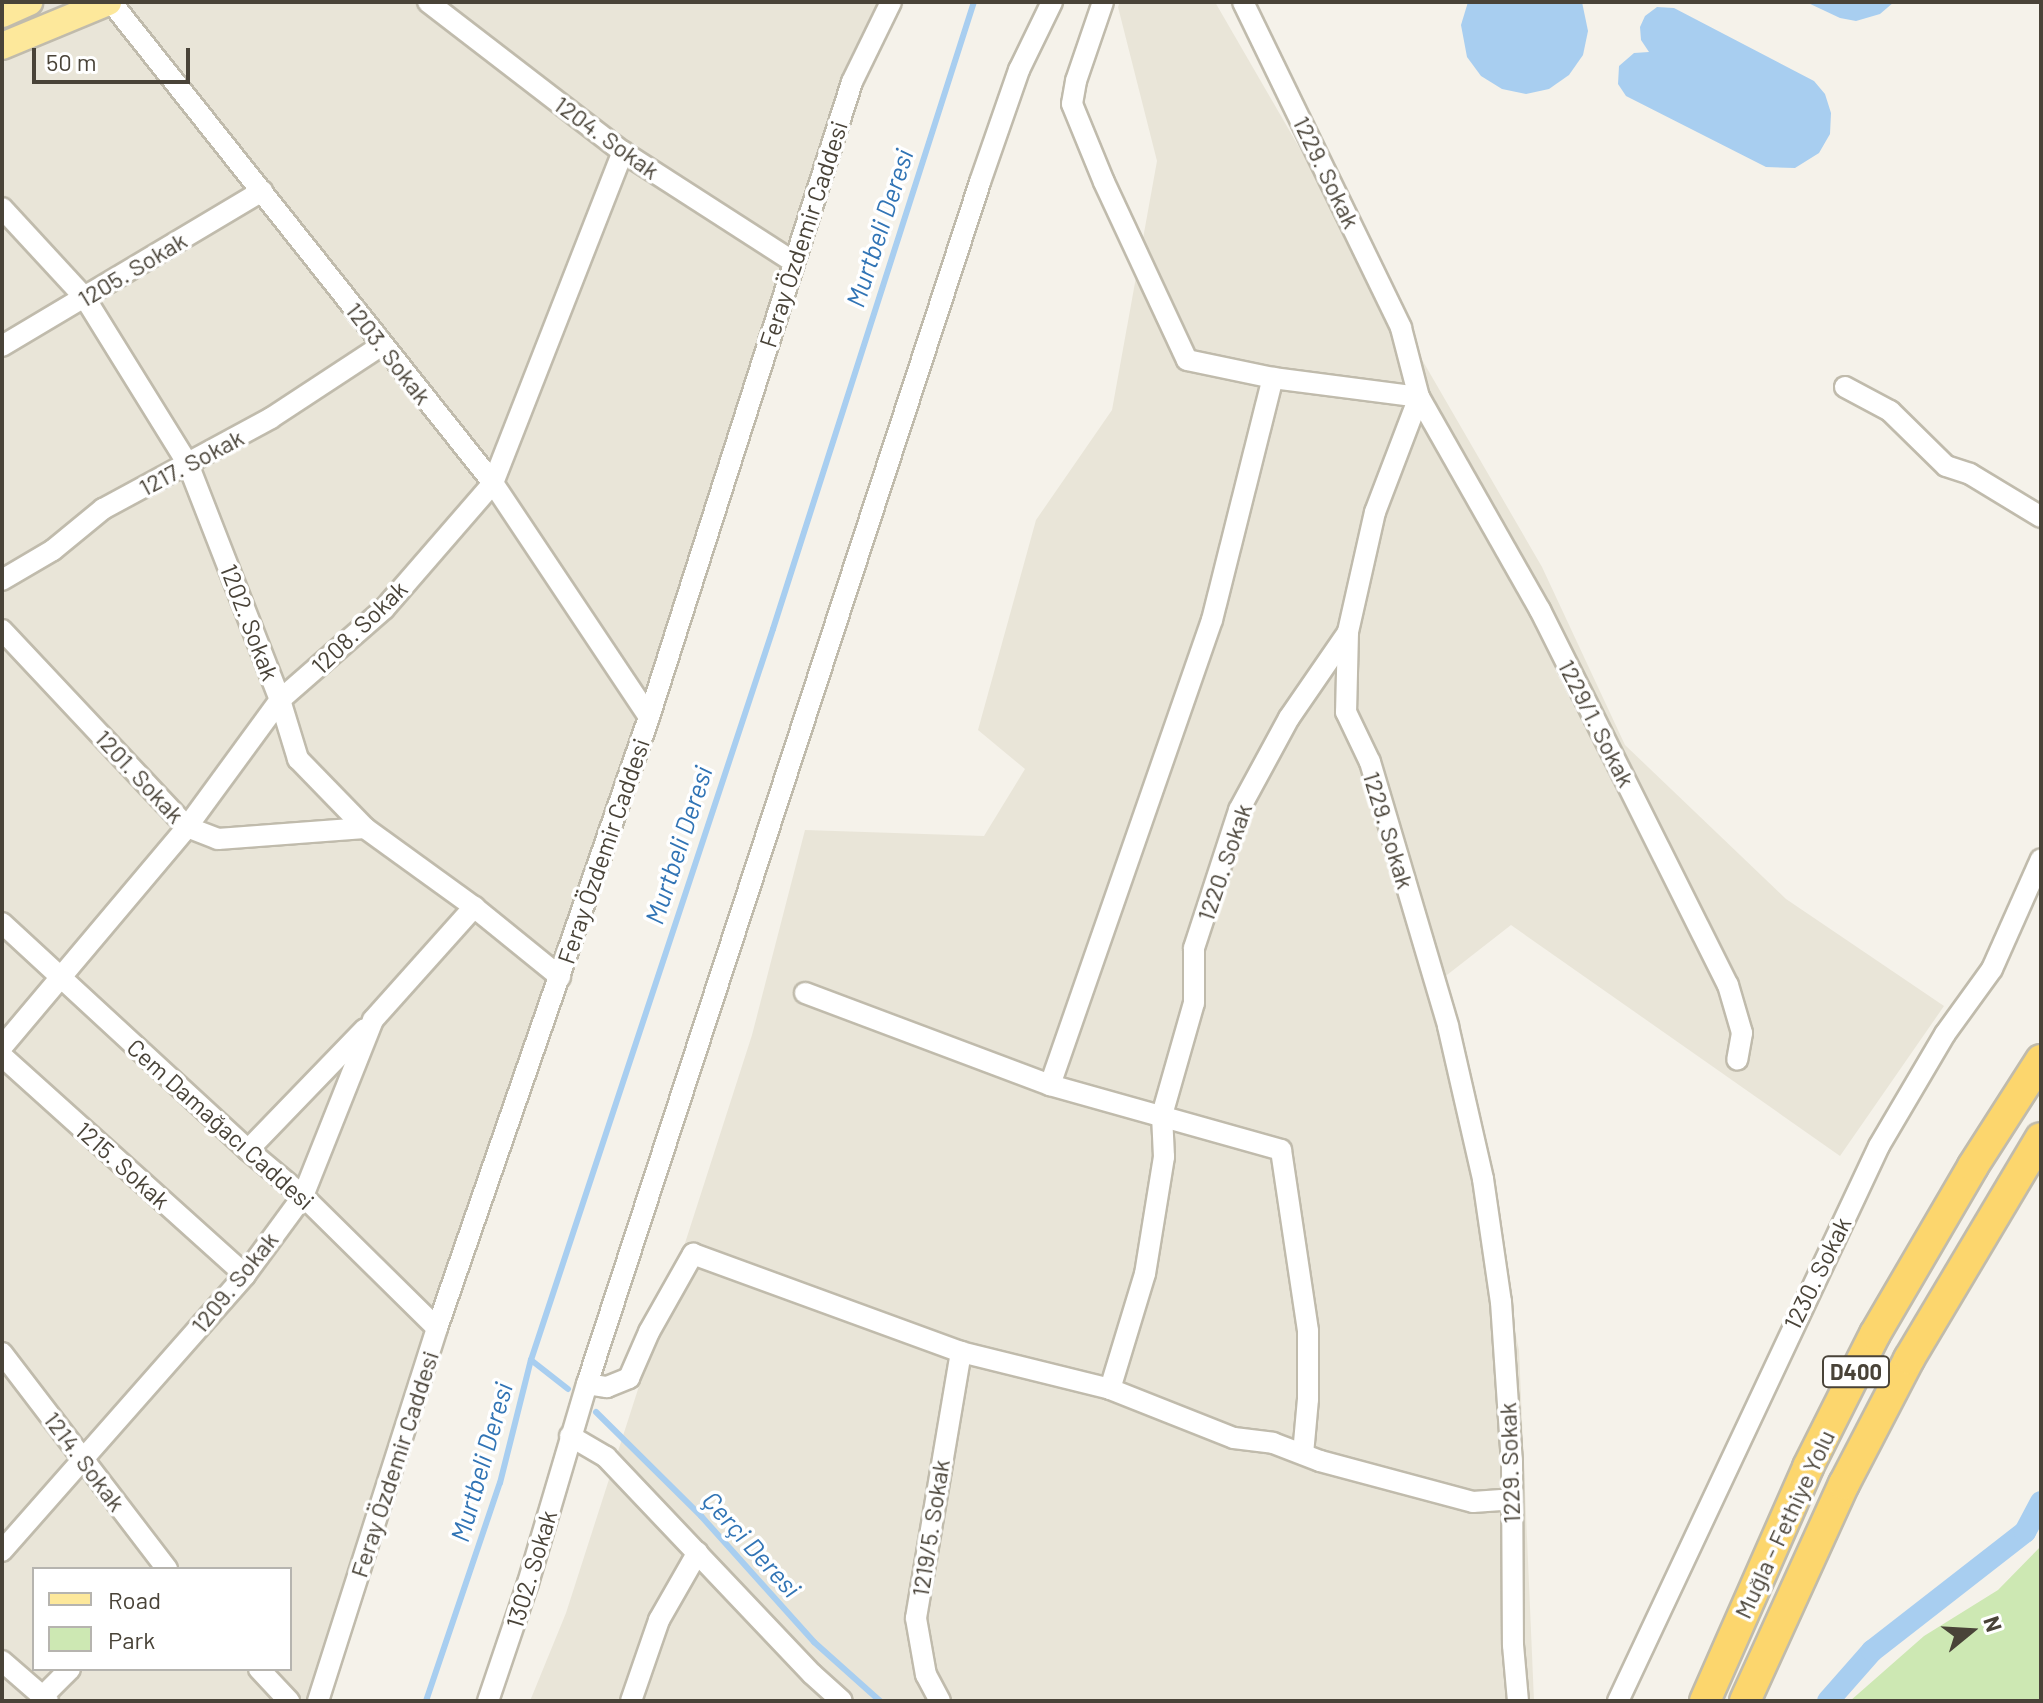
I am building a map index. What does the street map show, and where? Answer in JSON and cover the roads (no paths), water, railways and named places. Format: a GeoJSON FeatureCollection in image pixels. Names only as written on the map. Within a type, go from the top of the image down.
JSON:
{"type":"FeatureCollection","features":[{"type":"Feature","properties":{"kind":"highway","name":"Muğla - Fethiye Yolu"},"geometry":{"type":"LineString","coordinates":[[1705,1701],[1808,1467],[1875,1334],[1973,1166],[2041,1060]]}},
{"type":"Feature","properties":{"kind":"highway","name":"Muğla - Fethiye Yolu"},"geometry":{"type":"LineString","coordinates":[[1745,1701],[1844,1484],[1909,1359],[2041,1138]]}},
{"type":"Feature","properties":{"kind":"main road"},"geometry":{"type":"LineString","coordinates":[[2,14],[29,2]]}},
{"type":"Feature","properties":{"kind":"main road"},"geometry":{"type":"LineString","coordinates":[[2,46],[70,9],[110,2]]}},
{"type":"Feature","properties":{"kind":"street","name":"1203. Sokak"},"geometry":{"type":"LineString","coordinates":[[110,2],[493,483],[649,717]]}},
{"type":"Feature","properties":{"kind":"street","name":"1204. Sokak"},"geometry":{"type":"LineString","coordinates":[[428,2],[623,152],[794,262]]}},
{"type":"Feature","properties":{"kind":"street","name":"Feray Özdemir Caddesi"},"geometry":{"type":"LineString","coordinates":[[318,1701],[437,1328],[649,717],[852,82],[891,2]]}},
{"type":"Feature","properties":{"kind":"street","name":"1302. Sokak"},"geometry":{"type":"LineString","coordinates":[[488,1701],[528,1583],[570,1436],[975,196],[1019,70],[1052,2]]}},
{"type":"Feature","properties":{"kind":"street"},"geometry":{"type":"LineString","coordinates":[[1103,2],[1076,81],[1072,104],[1104,182],[1187,360],[1273,378],[1419,397]]}},
{"type":"Feature","properties":{"kind":"street","name":"1229. Sokak"},"geometry":{"type":"LineString","coordinates":[[1243,2],[1401,328],[1419,397],[1375,512],[1348,632],[1346,712],[1370,762],[1448,1026],[1483,1179],[1501,1302],[1512,1499],[1513,1645],[1518,1701]]}},
{"type":"Feature","properties":{"kind":"street","name":"1208. Sokak"},"geometry":{"type":"LineString","coordinates":[[2,1047],[62,980],[187,827],[280,700],[384,609],[493,483],[623,152]]}},
{"type":"Feature","properties":{"kind":"street","name":"1205. Sokak"},"geometry":{"type":"LineString","coordinates":[[2,346],[262,191]]}},
{"type":"Feature","properties":{"kind":"street","name":"1202. Sokak"},"geometry":{"type":"LineString","coordinates":[[2,208],[85,298],[188,464],[280,700],[298,759],[365,828],[474,907],[560,977]]}},
{"type":"Feature","properties":{"kind":"street","name":"1217. Sokak"},"geometry":{"type":"LineString","coordinates":[[2,580],[53,550],[103,509],[271,418],[382,345]]}},
{"type":"Feature","properties":{"kind":"street"},"geometry":{"type":"LineString","coordinates":[[1050,1085],[1212,620],[1273,378]]}},
{"type":"Feature","properties":{"kind":"street"},"geometry":{"type":"LineString","coordinates":[[1845,387],[1890,411],[1946,466],[1970,474],[2041,517]]}},
{"type":"Feature","properties":{"kind":"street","name":"1229/1. Sokak"},"geometry":{"type":"LineString","coordinates":[[1419,397],[1540,610],[1728,985],[1742,1033],[1737,1060]]}},
{"type":"Feature","properties":{"kind":"street","name":"1201. Sokak"},"geometry":{"type":"LineString","coordinates":[[2,630],[187,827],[218,839],[365,828]]}},
{"type":"Feature","properties":{"kind":"street","name":"1220. Sokak"},"geometry":{"type":"LineString","coordinates":[[1110,1389],[1145,1274],[1164,1157],[1162,1115],[1194,1003],[1194,948],[1239,810],[1289,718],[1348,632]]}},
{"type":"Feature","properties":{"kind":"street","name":"1230. Sokak"},"geometry":{"type":"LineString","coordinates":[[1618,1701],[1879,1146],[1945,1034],[1992,969],[2041,859]]}},
{"type":"Feature","properties":{"kind":"street","name":"1209. Sokak"},"geometry":{"type":"LineString","coordinates":[[2,1551],[245,1275],[303,1196],[373,1020],[474,907]]}},
{"type":"Feature","properties":{"kind":"street","name":"Cem Damağacı Caddesi"},"geometry":{"type":"LineString","coordinates":[[2,923],[248,1150],[303,1196],[437,1328]]}},
{"type":"Feature","properties":{"kind":"street"},"geometry":{"type":"LineString","coordinates":[[805,993],[1050,1085],[1281,1150],[1308,1331],[1308,1399],[1303,1454]]}},
{"type":"Feature","properties":{"kind":"street"},"geometry":{"type":"LineString","coordinates":[[248,1150],[373,1020]]}},
{"type":"Feature","properties":{"kind":"street","name":"1215. Sokak"},"geometry":{"type":"LineString","coordinates":[[2,1056],[245,1275]]}},
{"type":"Feature","properties":{"kind":"street"},"geometry":{"type":"LineString","coordinates":[[587,1384],[607,1387],[629,1378],[649,1332],[693,1254],[961,1352],[1110,1389],[1234,1438],[1273,1443],[1473,1502],[1512,1499]]}},
{"type":"Feature","properties":{"kind":"street","name":"1219/5. Sokak"},"geometry":{"type":"LineString","coordinates":[[940,1701],[926,1675],[916,1618],[961,1352]]}},
{"type":"Feature","properties":{"kind":"street","name":"1214. Sokak"},"geometry":{"type":"LineString","coordinates":[[2,1353],[165,1567]]}},
{"type":"Feature","properties":{"kind":"street"},"geometry":{"type":"LineString","coordinates":[[570,1436],[606,1457],[812,1674],[842,1701]]}},
{"type":"Feature","properties":{"kind":"street"},"geometry":{"type":"LineString","coordinates":[[631,1701],[659,1620],[698,1552]]}},
{"type":"Feature","properties":{"kind":"street"},"geometry":{"type":"LineString","coordinates":[[2,1661],[45,1699],[68,1671]]}},
{"type":"Feature","properties":{"kind":"street"},"geometry":{"type":"LineString","coordinates":[[261,1671],[289,1701]]}},
{"type":"Feature","properties":{"kind":"water"},"geometry":{"type":"Polygon","coordinates":[[[1468,2],[1582,2],[1588,31],[1583,55],[1569,75],[1549,89],[1526,94],[1502,89],[1481,76],[1467,57],[1461,25],[1468,2]]]}},
{"type":"Feature","properties":{"kind":"water"},"geometry":{"type":"Polygon","coordinates":[[[1806,2],[1894,2],[1880,14],[1856,21],[1840,18],[1806,2]]]}},
{"type":"Feature","properties":{"kind":"water"},"geometry":{"type":"Polygon","coordinates":[[[1657,7],[1674,8],[1814,81],[1825,94],[1831,113],[1830,134],[1819,153],[1795,168],[1766,167],[1626,96],[1618,84],[1619,66],[1634,53],[1649,52],[1641,40],[1640,27],[1645,16],[1657,7]]]}},
{"type":"Feature","properties":{"kind":"waterway","name":"Murtbeli Deresi"},"geometry":{"type":"LineString","coordinates":[[426,1701],[500,1483],[531,1360],[773,629],[974,2]]}},
{"type":"Feature","properties":{"kind":"waterway","name":"Çerçi Deresi"},"geometry":{"type":"LineString","coordinates":[[531,1360],[568,1389]]}},
{"type":"Feature","properties":{"kind":"waterway","name":"Çerçi Deresi"},"geometry":{"type":"LineString","coordinates":[[596,1412],[701,1516],[814,1642],[880,1701]]}},
{"type":"Feature","properties":{"kind":"waterway"},"geometry":{"type":"LineString","coordinates":[[1828,1701],[1872,1651],[2025,1532],[2041,1502]]}}]}
